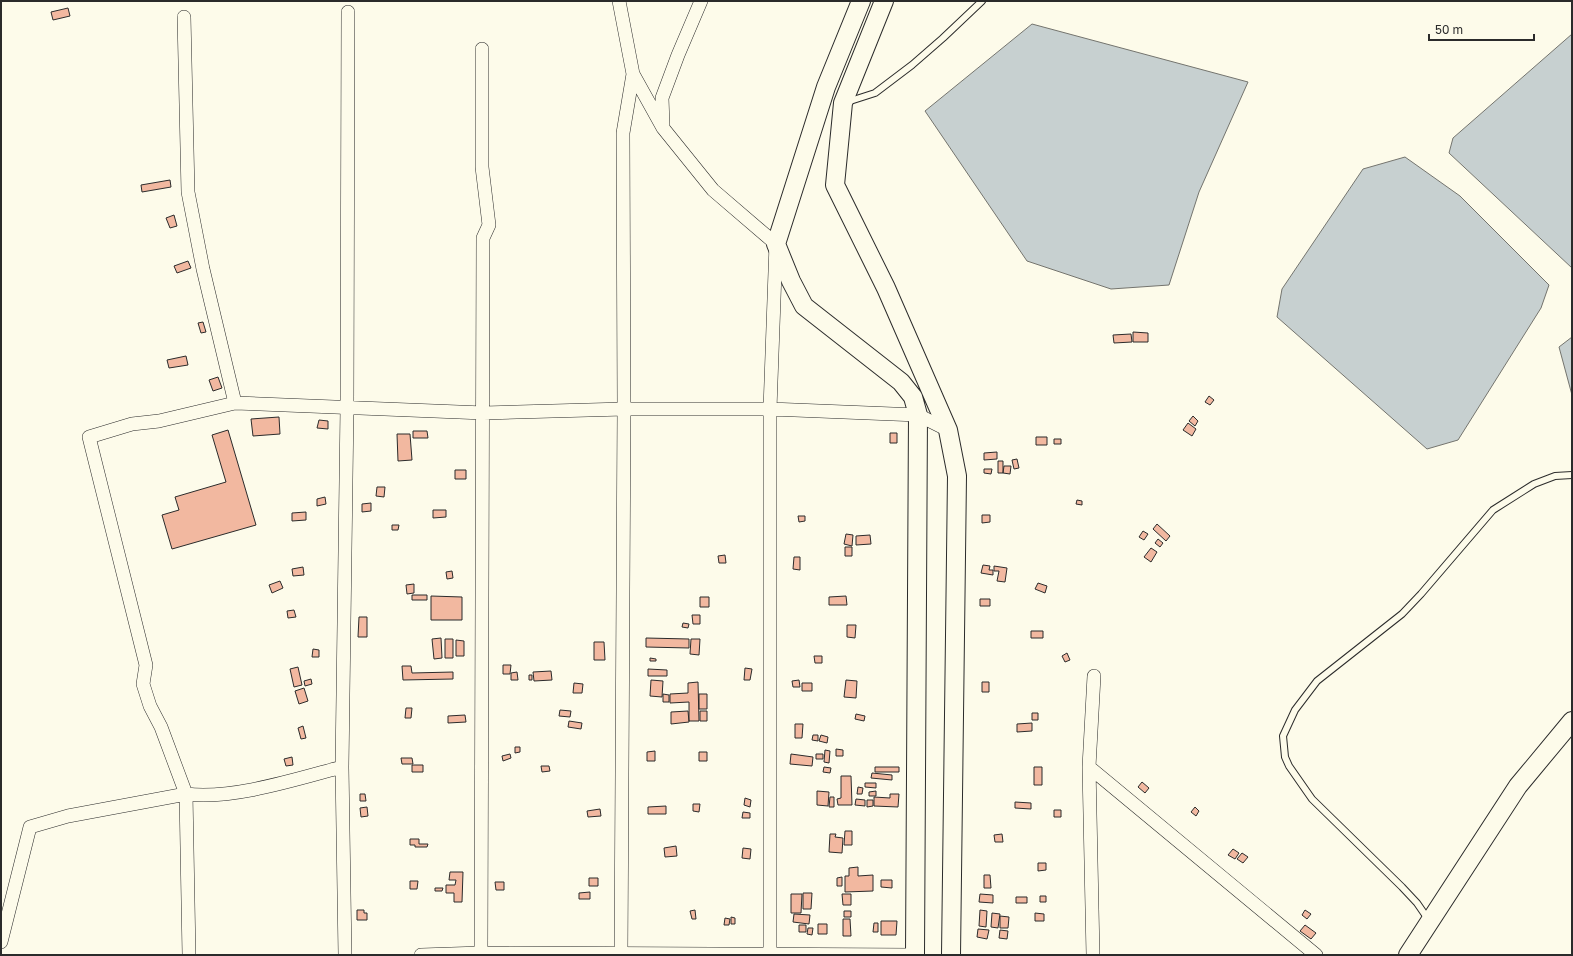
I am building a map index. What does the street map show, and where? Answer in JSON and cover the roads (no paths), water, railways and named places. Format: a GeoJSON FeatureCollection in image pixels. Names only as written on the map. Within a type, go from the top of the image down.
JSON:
{"type":"FeatureCollection","features":[{"type":"Feature","properties":{"kind":"street"},"geometry":{"type":"LineString","coordinates":[[421,955],[914,955],[918,415],[913,397],[901,382],[804,306],[776,244],[713,190],[663,128],[633,74],[619,1]]}},
{"type":"Feature","properties":{"kind":"street"},"geometry":{"type":"LineString","coordinates":[[663,128],[662,98],[678,54],[702,1]]}},
{"type":"Feature","properties":{"kind":"street"},"geometry":{"type":"LineString","coordinates":[[770,954],[770,409],[776,244],[826,87],[861,1]]}},
{"type":"Feature","properties":{"kind":"street"},"geometry":{"type":"LineString","coordinates":[[884,1],[843,103],[835,185],[886,288],[948,430],[957,476],[951,955]]}},
{"type":"Feature","properties":{"kind":"street"},"geometry":{"type":"LineString","coordinates":[[345,955],[342,767],[347,408],[348,12]]}},
{"type":"Feature","properties":{"kind":"street"},"geometry":{"type":"LineString","coordinates":[[184,17],[188,192],[203,269],[235,403]]}},
{"type":"Feature","properties":{"kind":"street"},"geometry":{"type":"LineString","coordinates":[[480,954],[484,413],[483,238],[489,225],[482,167],[482,49]]}},
{"type":"Feature","properties":{"kind":"street"},"geometry":{"type":"LineString","coordinates":[[621,954],[624,409],[623,133],[633,74]]}},
{"type":"Feature","properties":{"kind":"street"},"geometry":{"type":"LineString","coordinates":[[189,955],[186,794],[161,727],[150,706],[142,684],[146,665],[88,437],[132,424],[159,421],[235,403],[484,413],[624,409],[770,409],[918,415],[948,430]]}},
{"type":"Feature","properties":{"kind":"street"},"geometry":{"type":"LineString","coordinates":[[1093,955],[1089,767],[1094,676]]}},
{"type":"Feature","properties":{"kind":"street"},"geometry":{"type":"LineString","coordinates":[[1408,955],[1518,786],[1572,721]]}},
{"type":"Feature","properties":{"kind":"street"},"geometry":{"type":"LineString","coordinates":[[1,942],[30,827],[68,816],[186,794],[202,796],[247,790],[283,783],[342,767]]}},
{"type":"Feature","properties":{"kind":"street"},"geometry":{"type":"LineString","coordinates":[[1089,767],[1316,955]]}},
{"type":"Feature","properties":{"kind":"lane"},"geometry":{"type":"LineString","coordinates":[[843,103],[875,93],[912,65],[982,1]]}},
{"type":"Feature","properties":{"kind":"lane"},"geometry":{"type":"LineString","coordinates":[[1430,922],[1417,903],[1402,887],[1308,794],[1296,778],[1287,762],[1283,747],[1283,736],[1295,710],[1317,682],[1402,614],[1493,510],[1534,484],[1555,476],[1572,475]]}}]}
